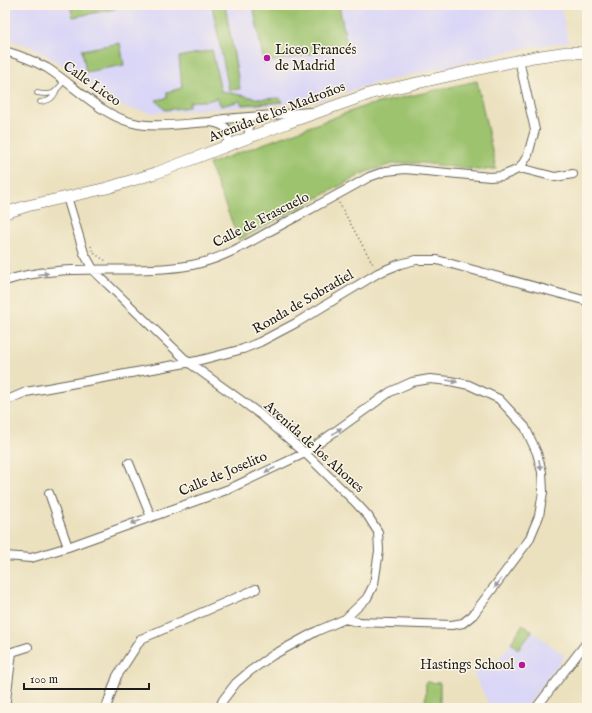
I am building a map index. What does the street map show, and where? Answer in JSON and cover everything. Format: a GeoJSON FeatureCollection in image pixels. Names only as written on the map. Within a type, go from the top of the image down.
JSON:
{"type":"FeatureCollection","features":[{"type":"Feature","properties":{"kind":"street","name":"Calle Liceo"},"geometry":{"type":"LineString","coordinates":[[6,52],[31,60],[47,68],[108,112],[121,119],[137,124],[150,126],[211,122],[224,119],[318,111]]}},
{"type":"Feature","properties":{"kind":"street","name":"Avenida de los Madroños"},"geometry":{"type":"LineString","coordinates":[[5,213],[27,206],[106,188],[156,173],[318,111],[372,93],[519,60],[568,52],[587,53]]}},
{"type":"Feature","properties":{"kind":"street"},"geometry":{"type":"LineString","coordinates":[[519,60],[535,130],[528,155],[520,168],[555,177],[573,174]]}},
{"type":"Feature","properties":{"kind":"street"},"geometry":{"type":"LineString","coordinates":[[242,118],[248,125],[248,138]]}},
{"type":"Feature","properties":{"kind":"street","name":"Calle Liceo"},"geometry":{"type":"LineString","coordinates":[[211,122],[222,124],[229,131],[227,146]]}},
{"type":"Feature","properties":{"kind":"street","name":"Calle de Frascuelo"},"geometry":{"type":"LineString","coordinates":[[5,281],[39,274],[178,268],[212,260],[369,178],[386,171],[405,169],[490,177],[502,176],[520,168]]}},
{"type":"Feature","properties":{"kind":"street","name":"Avenida de los Ahones"},"geometry":{"type":"LineString","coordinates":[[67,197],[84,253],[94,271],[188,362],[261,415],[305,453],[356,503],[368,516],[378,532],[379,550],[374,584],[367,598],[345,619],[317,631],[272,655],[250,671],[236,683],[219,708]]}},
{"type":"Feature","properties":{"kind":"street","name":"Ronda de Sobradiel"},"geometry":{"type":"LineString","coordinates":[[5,401],[26,392],[188,362],[243,349],[260,342],[296,323],[378,273],[406,262],[416,260],[437,260],[587,301]]}},
{"type":"Feature","properties":{"kind":"street","name":"Calle de Joselito"},"geometry":{"type":"LineString","coordinates":[[5,556],[31,558],[68,547],[229,489],[305,453],[390,392],[412,382],[430,379],[450,381],[469,385],[499,399],[525,427],[537,453],[542,472],[544,492],[539,516],[529,540],[473,614],[463,623],[452,626],[358,622],[345,619]]}},
{"type":"Feature","properties":{"kind":"street"},"geometry":{"type":"LineString","coordinates":[[129,463],[151,517]]}},
{"type":"Feature","properties":{"kind":"street"},"geometry":{"type":"LineString","coordinates":[[49,493],[68,547]]}},
{"type":"Feature","properties":{"kind":"street"},"geometry":{"type":"LineString","coordinates":[[106,708],[117,676],[140,639],[256,589]]}},
{"type":"Feature","properties":{"kind":"street"},"geometry":{"type":"LineString","coordinates":[[536,708],[587,642]]}},
{"type":"Feature","properties":{"kind":"street"},"geometry":{"type":"LineString","coordinates":[[5,708],[12,652],[28,647]]}},
{"type":"Feature","properties":{"kind":"lane"},"geometry":{"type":"LineString","coordinates":[[40,102],[48,101],[53,98],[64,81]]}},
{"type":"Feature","properties":{"kind":"lane"},"geometry":{"type":"LineString","coordinates":[[37,93],[48,95],[56,92]]}},
{"type":"Feature","properties":{"kind":"path"},"geometry":{"type":"LineString","coordinates":[[335,196],[378,273]]}},
{"type":"Feature","properties":{"kind":"path"},"geometry":{"type":"LineString","coordinates":[[91,246],[95,254],[110,264]]}},
{"type":"Feature","properties":{"kind":"shaded area","name":"Liceo Francés de Madrid"},"geometry":{"type":"Polygon","coordinates":[[[5,5],[560,5],[569,42],[524,48],[375,83],[313,102],[152,113],[120,106],[66,67],[30,46],[5,39],[5,5]]]}},
{"type":"Feature","properties":{"kind":"shaded area","name":"Hastings School"},"geometry":{"type":"Polygon","coordinates":[[[523,624],[565,656],[524,708],[491,708],[473,672],[500,658],[523,624]]]}},
{"type":"Feature","properties":{"kind":"green space"},"geometry":{"type":"Polygon","coordinates":[[[70,5],[114,5],[115,9],[73,17],[70,5]]]}},
{"type":"Feature","properties":{"kind":"green space"},"geometry":{"type":"Polygon","coordinates":[[[212,5],[225,5],[240,89],[229,90],[212,5]]]}},
{"type":"Feature","properties":{"kind":"green space"},"geometry":{"type":"Polygon","coordinates":[[[253,5],[339,5],[347,47],[264,63],[253,5]]]}},
{"type":"Feature","properties":{"kind":"green space"},"geometry":{"type":"Polygon","coordinates":[[[120,43],[124,65],[86,72],[82,50],[120,43]]]}},
{"type":"Feature","properties":{"kind":"green space"},"geometry":{"type":"Polygon","coordinates":[[[212,50],[221,91],[260,99],[280,98],[282,102],[242,105],[240,101],[221,106],[217,98],[207,101],[189,102],[189,107],[165,110],[156,100],[167,98],[167,92],[182,88],[179,57],[212,50]]]}},
{"type":"Feature","properties":{"kind":"green space"},"geometry":{"type":"Polygon","coordinates":[[[477,81],[496,169],[478,170],[422,163],[393,164],[366,172],[239,240],[209,164],[365,106],[477,81]]]}},
{"type":"Feature","properties":{"kind":"green space"},"geometry":{"type":"Polygon","coordinates":[[[523,624],[532,631],[518,649],[511,643],[523,624]]]}},
{"type":"Feature","properties":{"kind":"green space"},"geometry":{"type":"Polygon","coordinates":[[[426,682],[440,683],[440,708],[425,708],[426,682]]]}},
{"type":"Feature","properties":{"kind":"place","name":"Liceo Francés de Madrid"},"geometry":{"type":"Point","coordinates":[267,58]}},
{"type":"Feature","properties":{"kind":"place","name":"Hastings School"},"geometry":{"type":"Point","coordinates":[522,665]}}]}
